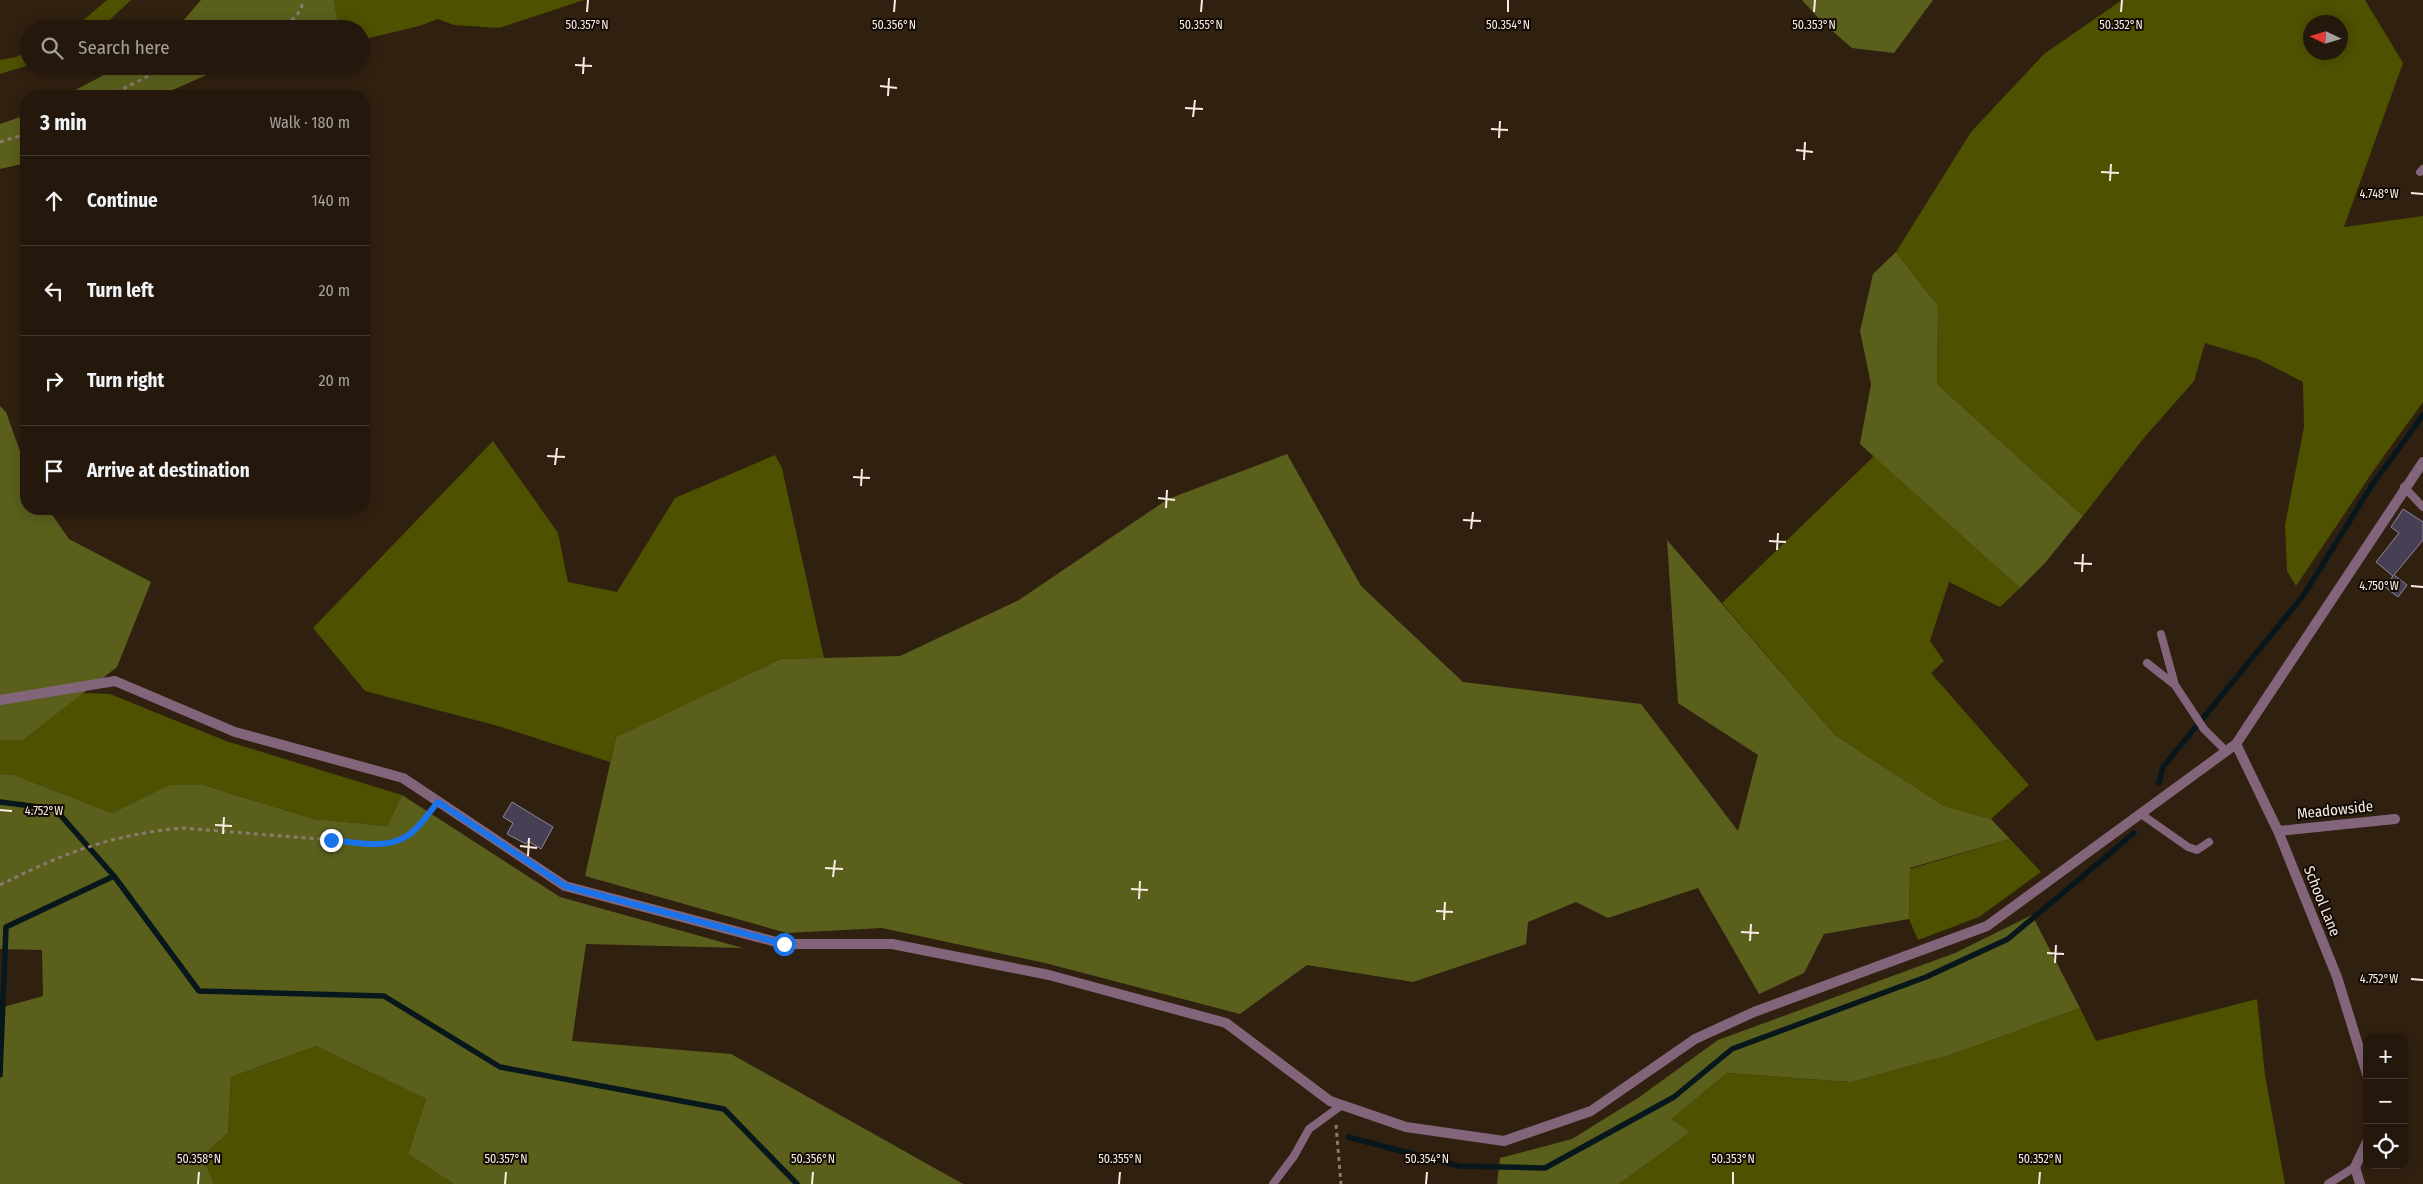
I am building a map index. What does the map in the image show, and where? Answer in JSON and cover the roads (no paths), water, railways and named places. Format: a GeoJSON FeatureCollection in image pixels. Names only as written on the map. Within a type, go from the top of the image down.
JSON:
{"type":"FeatureCollection","features":[{"type":"Feature","properties":{"kind":"street"},"geometry":{"type":"LineString","coordinates":[[0,700],[115,681],[235,732],[403,778],[565,886],[784,944],[892,944],[1049,975],[1226,1024],[1339,1108],[1406,1127],[1504,1141],[1591,1111],[1694,1039],[1754,1012],[1988,926],[2236,744],[2404,487],[2423,462]]}},
{"type":"Feature","properties":{"kind":"street","name":"School Lane"},"geometry":{"type":"LineString","coordinates":[[2236,744],[2278,831],[2337,977],[2363,1061]]}},
{"type":"Feature","properties":{"kind":"street","name":"Meadowside"},"geometry":{"type":"LineString","coordinates":[[2278,831],[2395,819]]}},
{"type":"Feature","properties":{"kind":"street"},"geometry":{"type":"LineString","coordinates":[[2360,1184],[2355,1167],[2363,1150]]}},
{"type":"Feature","properties":{"kind":"lane"},"geometry":{"type":"LineString","coordinates":[[2404,487],[2423,507]]}},
{"type":"Feature","properties":{"kind":"lane"},"geometry":{"type":"LineString","coordinates":[[2161,634],[2175,685],[2204,729],[2226,751]]}},
{"type":"Feature","properties":{"kind":"lane"},"geometry":{"type":"LineString","coordinates":[[2147,663],[2175,685]]}},
{"type":"Feature","properties":{"kind":"lane"},"geometry":{"type":"LineString","coordinates":[[2141,814],[2188,847],[2197,850],[2209,842]]}},
{"type":"Feature","properties":{"kind":"lane"},"geometry":{"type":"LineString","coordinates":[[1273,1184],[1294,1156],[1309,1129],[1339,1108]]}},
{"type":"Feature","properties":{"kind":"lane"},"geometry":{"type":"LineString","coordinates":[[2328,1184],[2355,1167]]}},
{"type":"Feature","properties":{"kind":"waterway"},"geometry":{"type":"LineString","coordinates":[[2159,783],[2163,767],[2303,596],[2372,485],[2423,415]]}},
{"type":"Feature","properties":{"kind":"waterway"},"geometry":{"type":"LineString","coordinates":[[0,802],[55,809],[114,876],[199,991],[384,996],[500,1067],[724,1109],[797,1184]]}},
{"type":"Feature","properties":{"kind":"waterway"},"geometry":{"type":"LineString","coordinates":[[1348,1137],[1459,1166],[1545,1168],[1674,1097],[1732,1049],[1926,977],[2008,939],[2134,833]]}},
{"type":"Feature","properties":{"kind":"waterway"},"geometry":{"type":"LineString","coordinates":[[0,1075],[6,927],[114,876]]}}]}
